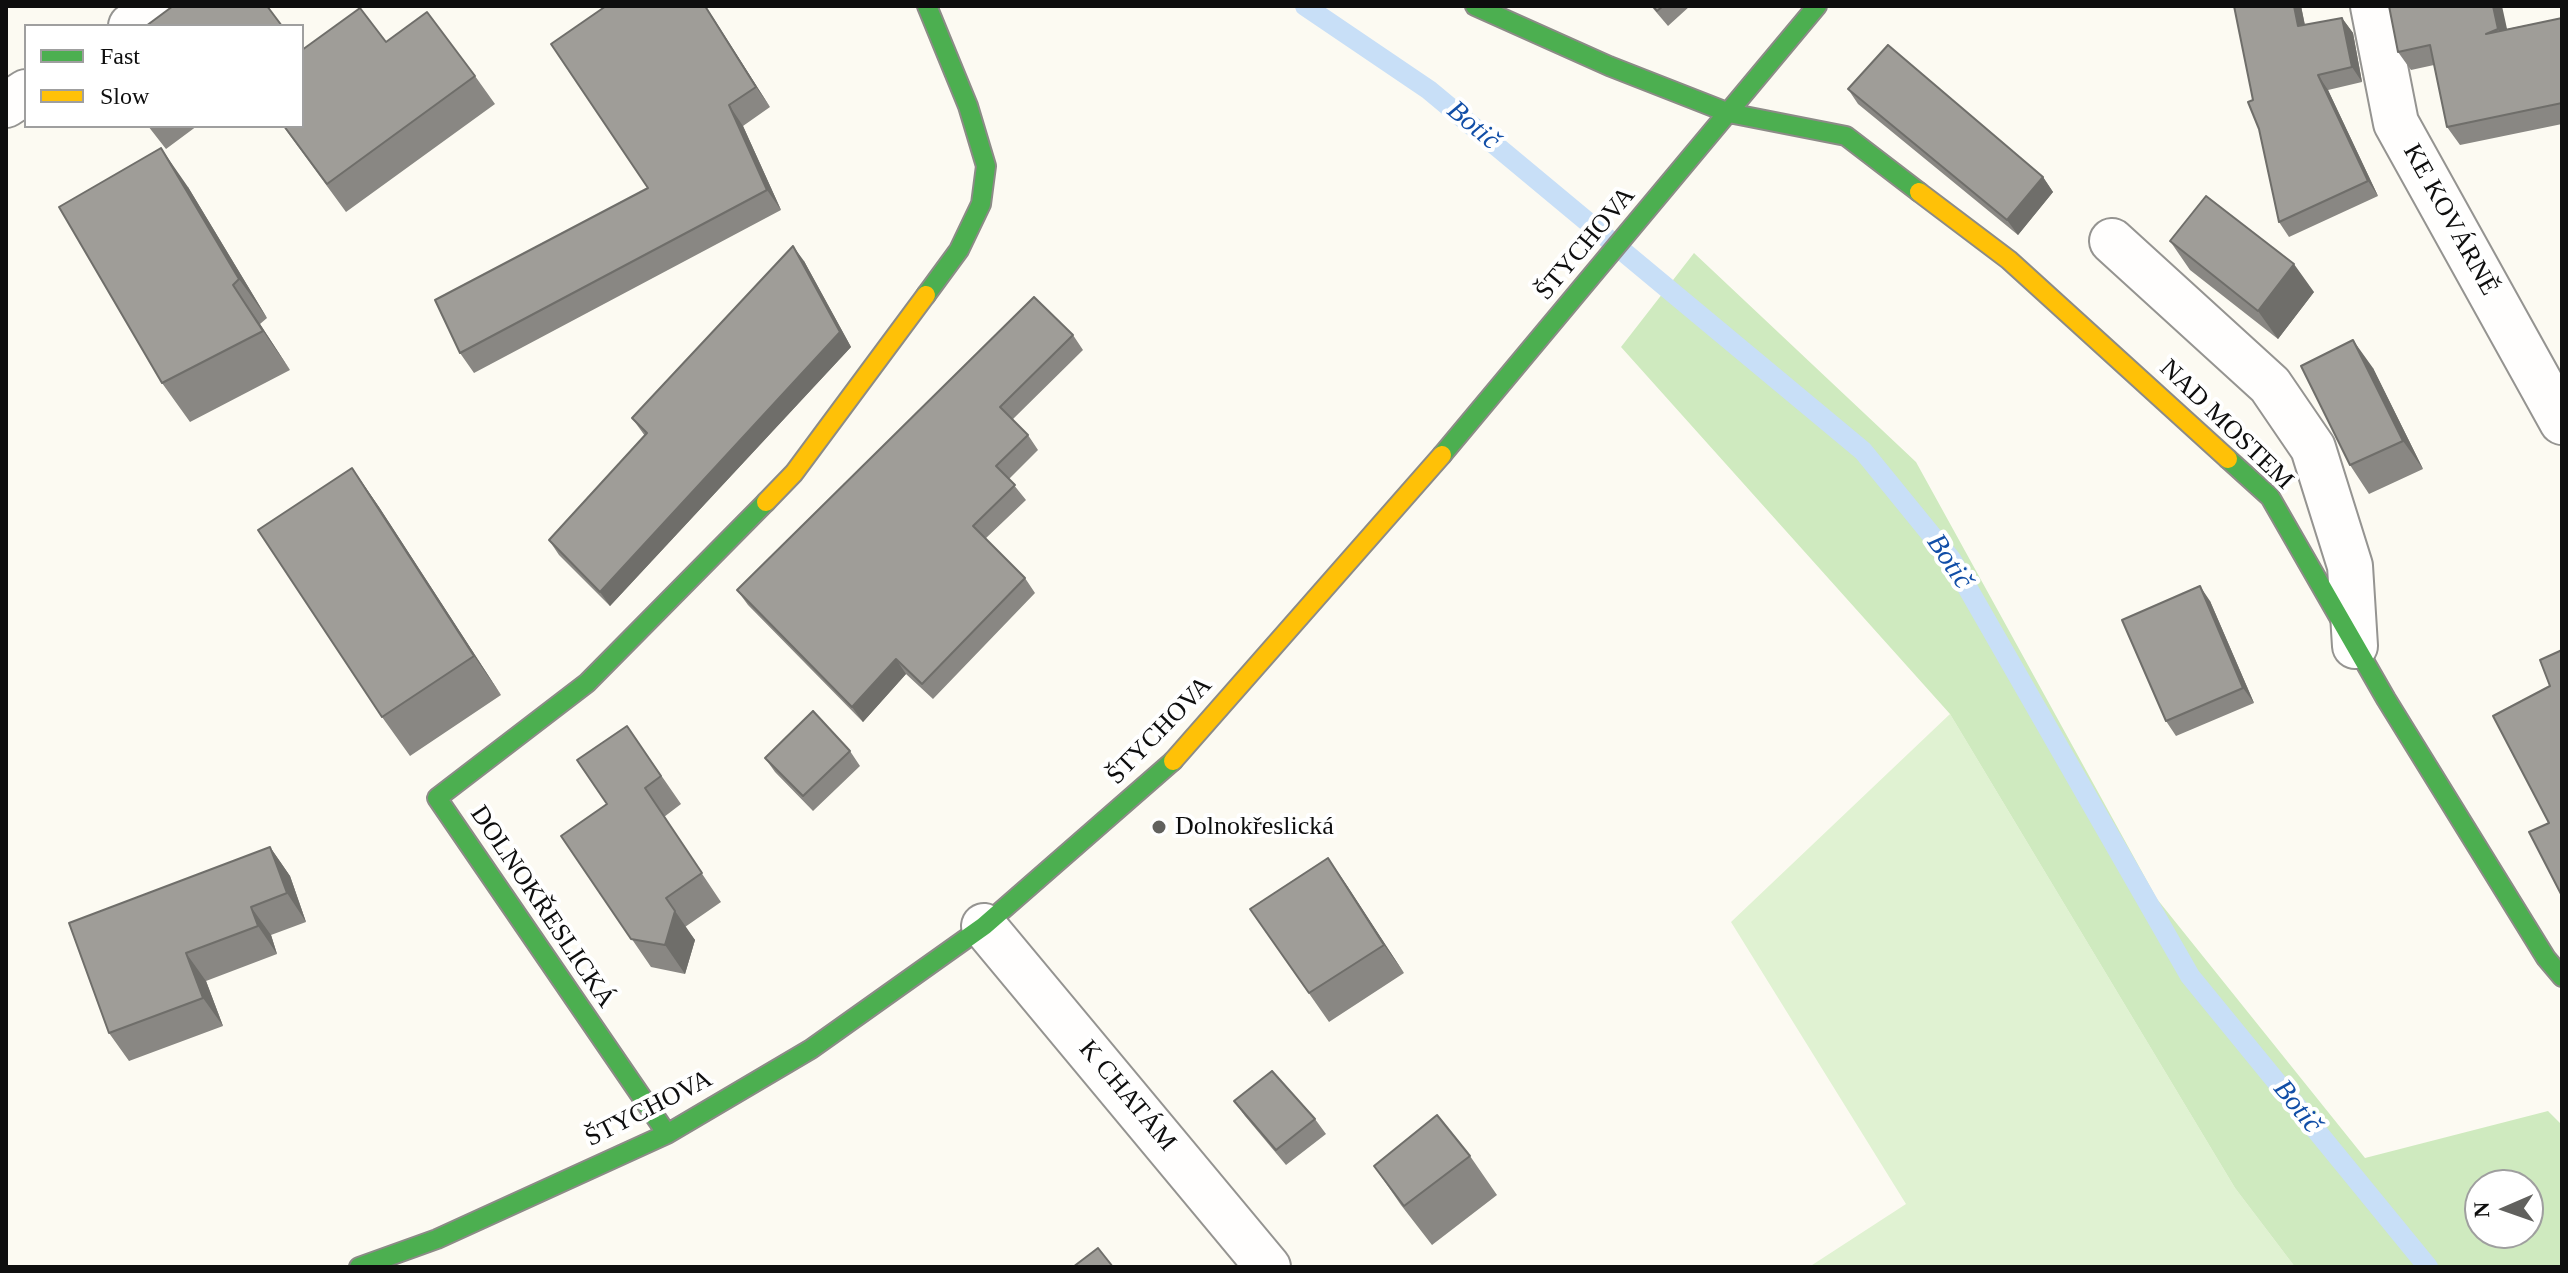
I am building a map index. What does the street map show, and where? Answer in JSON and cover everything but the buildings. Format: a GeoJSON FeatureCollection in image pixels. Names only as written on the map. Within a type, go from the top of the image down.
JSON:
{"type":"FeatureCollection","features":[{"type":"Feature","properties":{"kind":"street"},"geometry":{"type":"LineString","coordinates":[[134,24],[163,6]]}},
{"type":"Feature","properties":{"kind":"street","name":"DOLNOKŘESLICKÁ"},"geometry":{"type":"LineString","coordinates":[[667,1134],[437,798],[587,683],[794,473],[959,250],[981,204],[986,166],[968,106],[927,6]]}},
{"type":"Feature","properties":{"kind":"street","name":"NAD MOSTEM"},"geometry":{"type":"LineString","coordinates":[[1475,6],[1609,66],[1729,113],[1846,136],[2009,260],[2270,497],[2355,646],[2546,958],[2562,977]]}},
{"type":"Feature","properties":{"kind":"street","name":"ŠTYCHOVA"},"geometry":{"type":"LineString","coordinates":[[359,1267],[437,1239],[667,1134],[811,1049],[984,926],[1164,771],[1382,527],[1817,6]]}},
{"type":"Feature","properties":{"kind":"street","name":"KE KOVÁRNĚ"},"geometry":{"type":"LineString","coordinates":[[2373,6],[2396,123],[2562,422]]}},
{"type":"Feature","properties":{"kind":"street"},"geometry":{"type":"LineString","coordinates":[[6,105],[24,93]]}},
{"type":"Feature","properties":{"kind":"street"},"geometry":{"type":"LineString","coordinates":[[2112,241],[2270,385],[2313,448],[2350,566],[2355,646]]}},
{"type":"Feature","properties":{"kind":"street","name":"K CHATÁM"},"geometry":{"type":"LineString","coordinates":[[984,926],[1268,1267]]}},
{"type":"Feature","properties":{"kind":"green space"},"geometry":{"type":"Polygon","coordinates":[[[1694,253],[1916,462],[2157,899],[2365,1158],[2548,1111],[2562,1125],[2562,1267],[2295,1267],[2235,1188],[1950,714],[1621,347],[1694,253]]]}},
{"type":"Feature","properties":{"kind":"green space"},"geometry":{"type":"Polygon","coordinates":[[[1950,714],[2235,1188],[2295,1267],[1809,1267],[1906,1204],[1731,922],[1950,714]]]}},
{"type":"Feature","properties":{"kind":"waterway","name":"Botič"},"geometry":{"type":"LineString","coordinates":[[1305,6],[1429,90],[1863,451],[1951,559],[2190,976],[2428,1267]]}},
{"type":"Feature","properties":{"kind":"traffic: fast"},"geometry":{"type":"LineString","coordinates":[[926,295],[959,250],[981,204],[986,166],[968,106],[927,6]]}},
{"type":"Feature","properties":{"kind":"traffic: fast"},"geometry":{"type":"LineString","coordinates":[[1475,6],[1609,66],[1729,113],[1846,136],[1919,192]]}},
{"type":"Feature","properties":{"kind":"traffic: fast"},"geometry":{"type":"LineString","coordinates":[[1442,455],[1817,6]]}},
{"type":"Feature","properties":{"kind":"traffic: fast"},"geometry":{"type":"LineString","coordinates":[[2228,459],[2270,497],[2386,699],[2546,958],[2562,977]]}},
{"type":"Feature","properties":{"kind":"traffic: fast"},"geometry":{"type":"LineString","coordinates":[[667,1134],[437,798],[587,683],[766,502]]}},
{"type":"Feature","properties":{"kind":"traffic: fast"},"geometry":{"type":"LineString","coordinates":[[359,1267],[437,1239],[667,1134],[811,1049],[984,926],[1173,761]]}},
{"type":"Feature","properties":{"kind":"traffic: slow"},"geometry":{"type":"LineString","coordinates":[[1919,192],[2009,260],[2228,459]]}},
{"type":"Feature","properties":{"kind":"traffic: slow"},"geometry":{"type":"LineString","coordinates":[[766,502],[794,473],[926,295]]}},
{"type":"Feature","properties":{"kind":"traffic: slow"},"geometry":{"type":"LineString","coordinates":[[1173,761],[1442,455]]}},
{"type":"Feature","properties":{"kind":"place","name":"Dolnokřeslická"},"geometry":{"type":"Point","coordinates":[1159,827]}}]}
